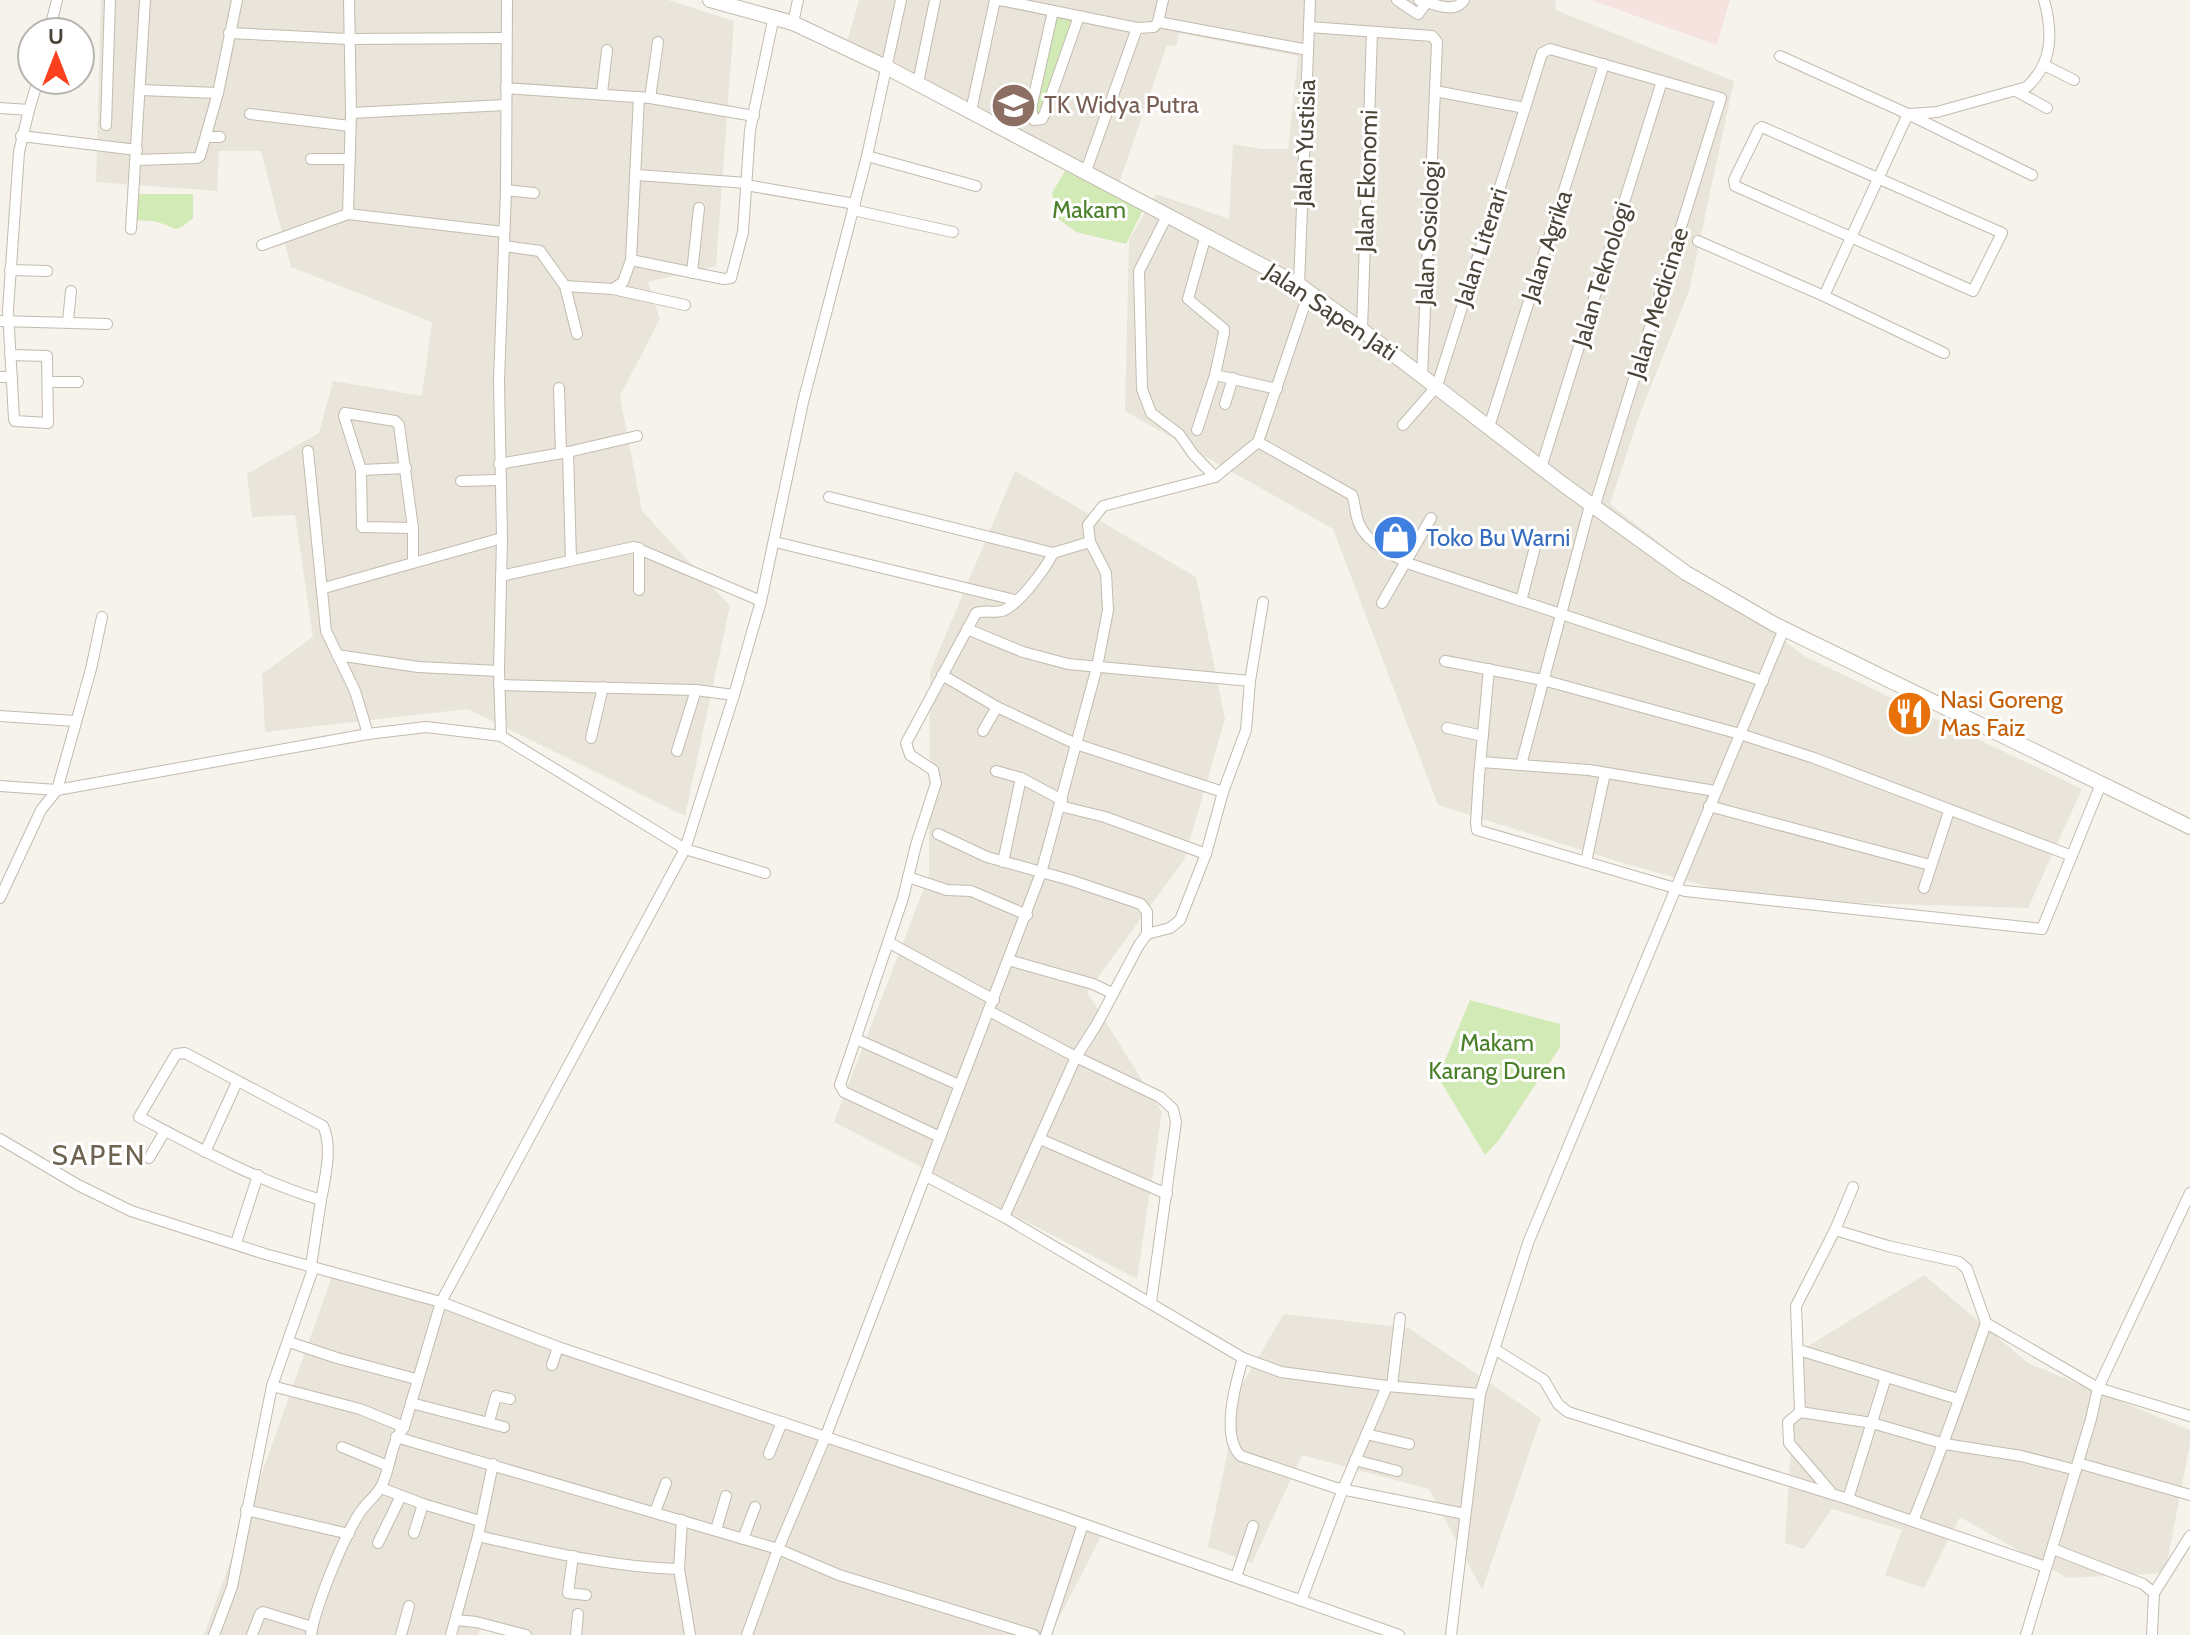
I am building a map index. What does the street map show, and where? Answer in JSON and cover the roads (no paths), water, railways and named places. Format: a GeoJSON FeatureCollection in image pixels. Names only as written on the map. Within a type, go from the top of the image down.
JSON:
{"type":"FeatureCollection","features":[{"type":"Feature","properties":{"kind":"street"},"geometry":{"type":"LineString","coordinates":[[106,125],[110,0]]}},
{"type":"Feature","properties":{"kind":"street"},"geometry":{"type":"LineString","coordinates":[[131,229],[145,0]]}},
{"type":"Feature","properties":{"kind":"street"},"geometry":{"type":"LineString","coordinates":[[21,136],[137,155],[197,158],[207,137],[237,0]]}},
{"type":"Feature","properties":{"kind":"street"},"geometry":{"type":"LineString","coordinates":[[348,214],[351,113],[349,0]]}},
{"type":"Feature","properties":{"kind":"street"},"geometry":{"type":"LineString","coordinates":[[501,736],[499,387],[506,190],[507,0]]}},
{"type":"Feature","properties":{"kind":"street","name":"Jalan Sapen Jati"},"geometry":{"type":"LineString","coordinates":[[710,0],[793,23],[886,67],[1304,288],[1676,567],[1784,629],[2190,827]]}},
{"type":"Feature","properties":{"kind":"street"},"geometry":{"type":"LineString","coordinates":[[793,23],[798,0]]}},
{"type":"Feature","properties":{"kind":"street"},"geometry":{"type":"LineString","coordinates":[[252,1635],[263,1612],[312,1631],[319,1603],[359,1512],[381,1488],[396,1437],[404,1427],[441,1302],[685,849],[761,601],[791,459],[867,156],[901,0]]}},
{"type":"Feature","properties":{"kind":"street"},"geometry":{"type":"LineString","coordinates":[[918,83],[935,0]]}},
{"type":"Feature","properties":{"kind":"street"},"geometry":{"type":"LineString","coordinates":[[971,111],[998,0],[1053,7],[1079,16],[1137,28],[1154,27],[1163,0]]}},
{"type":"Feature","properties":{"kind":"street"},"geometry":{"type":"LineString","coordinates":[[1397,0],[1416,14],[1423,5],[1454,8],[1464,0]]}},
{"type":"Feature","properties":{"kind":"street","name":"Jalan Yustisia"},"geometry":{"type":"LineString","coordinates":[[1258,442],[1277,389],[1304,288],[1307,1]]}},
{"type":"Feature","properties":{"kind":"street"},"geometry":{"type":"LineString","coordinates":[[1908,114],[1937,112],[2027,87],[2037,78],[2044,65],[2051,42],[2046,2]]}},
{"type":"Feature","properties":{"kind":"street"},"geometry":{"type":"LineString","coordinates":[[1053,7],[1031,109],[1034,120],[1042,119],[1045,113],[1079,16]]}},
{"type":"Feature","properties":{"kind":"street"},"geometry":{"type":"LineString","coordinates":[[631,260],[731,278],[743,232],[748,144],[774,16]]}},
{"type":"Feature","properties":{"kind":"street"},"geometry":{"type":"LineString","coordinates":[[1158,22],[1308,50]]}},
{"type":"Feature","properties":{"kind":"street"},"geometry":{"type":"LineString","coordinates":[[1309,27],[1372,32]]}},
{"type":"Feature","properties":{"kind":"street"},"geometry":{"type":"LineString","coordinates":[[1086,171],[1137,28]]}},
{"type":"Feature","properties":{"kind":"street","name":"Jalan Sosiologi"},"geometry":{"type":"LineString","coordinates":[[1372,32],[1435,38],[1422,375]]}},
{"type":"Feature","properties":{"kind":"street","name":"Jalan Ekonomi"},"geometry":{"type":"LineString","coordinates":[[1362,330],[1372,32]]}},
{"type":"Feature","properties":{"kind":"street"},"geometry":{"type":"LineString","coordinates":[[229,33],[348,39],[506,38]]}},
{"type":"Feature","properties":{"kind":"street"},"geometry":{"type":"LineString","coordinates":[[613,289],[623,282],[631,260],[645,98],[658,42]]}},
{"type":"Feature","properties":{"kind":"street"},"geometry":{"type":"LineString","coordinates":[[602,93],[607,50]]}},
{"type":"Feature","properties":{"kind":"street","name":"Jalan Literari"},"geometry":{"type":"LineString","coordinates":[[1437,386],[1542,53],[1554,50],[1604,64]]}},
{"type":"Feature","properties":{"kind":"street"},"geometry":{"type":"LineString","coordinates":[[1780,56],[2032,175]]}},
{"type":"Feature","properties":{"kind":"street"},"geometry":{"type":"LineString","coordinates":[[1604,64],[1662,81]]}},
{"type":"Feature","properties":{"kind":"street","name":"Jalan Agrika"},"geometry":{"type":"LineString","coordinates":[[1489,427],[1604,64]]}},
{"type":"Feature","properties":{"kind":"street"},"geometry":{"type":"LineString","coordinates":[[2044,65],[2074,80]]}},
{"type":"Feature","properties":{"kind":"street","name":"Jalan Medicinae"},"geometry":{"type":"LineString","coordinates":[[1521,765],[1592,506],[1721,98],[1662,81]]}},
{"type":"Feature","properties":{"kind":"street","name":"Jalan Teknologi"},"geometry":{"type":"LineString","coordinates":[[1541,468],[1662,81]]}},
{"type":"Feature","properties":{"kind":"street"},"geometry":{"type":"LineString","coordinates":[[506,88],[602,93],[754,116]]}},
{"type":"Feature","properties":{"kind":"street"},"geometry":{"type":"LineString","coordinates":[[140,90],[218,93]]}},
{"type":"Feature","properties":{"kind":"street"},"geometry":{"type":"LineString","coordinates":[[1435,91],[1525,108]]}},
{"type":"Feature","properties":{"kind":"street"},"geometry":{"type":"LineString","coordinates":[[2016,91],[2047,108]]}},
{"type":"Feature","properties":{"kind":"street"},"geometry":{"type":"LineString","coordinates":[[10,355],[46,355],[49,422],[15,421],[6,377],[10,355],[4,320],[21,136],[33,96]]}},
{"type":"Feature","properties":{"kind":"street"},"geometry":{"type":"LineString","coordinates":[[351,113],[505,105]]}},
{"type":"Feature","properties":{"kind":"street"},"geometry":{"type":"LineString","coordinates":[[0,108],[29,110]]}},
{"type":"Feature","properties":{"kind":"street"},"geometry":{"type":"LineString","coordinates":[[250,114],[350,126]]}},
{"type":"Feature","properties":{"kind":"street"},"geometry":{"type":"LineString","coordinates":[[1824,296],[1908,114]]}},
{"type":"Feature","properties":{"kind":"street"},"geometry":{"type":"LineString","coordinates":[[1762,127],[1878,178],[2002,233],[1973,291],[1738,188],[1734,180],[1762,127]]}},
{"type":"Feature","properties":{"kind":"street"},"geometry":{"type":"LineString","coordinates":[[207,137],[220,137]]}},
{"type":"Feature","properties":{"kind":"street"},"geometry":{"type":"LineString","coordinates":[[867,156],[976,186]]}},
{"type":"Feature","properties":{"kind":"street"},"geometry":{"type":"LineString","coordinates":[[311,159],[350,159]]}},
{"type":"Feature","properties":{"kind":"street"},"geometry":{"type":"LineString","coordinates":[[637,175],[746,184],[953,232]]}},
{"type":"Feature","properties":{"kind":"street"},"geometry":{"type":"LineString","coordinates":[[506,190],[534,193]]}},
{"type":"Feature","properties":{"kind":"street"},"geometry":{"type":"LineString","coordinates":[[692,273],[699,208]]}},
{"type":"Feature","properties":{"kind":"street"},"geometry":{"type":"LineString","coordinates":[[262,245],[348,214],[503,232]]}},
{"type":"Feature","properties":{"kind":"street"},"geometry":{"type":"LineString","coordinates":[[1168,214],[1139,271],[1142,389],[1151,413],[1172,427],[1215,477]]}},
{"type":"Feature","properties":{"kind":"street"},"geometry":{"type":"LineString","coordinates":[[0,227],[12,229]]}},
{"type":"Feature","properties":{"kind":"street"},"geometry":{"type":"LineString","coordinates":[[1197,430],[1215,375],[1224,330],[1193,306],[1188,295],[1206,235]]}},
{"type":"Feature","properties":{"kind":"street"},"geometry":{"type":"LineString","coordinates":[[1698,241],[1944,353]]}},
{"type":"Feature","properties":{"kind":"street"},"geometry":{"type":"LineString","coordinates":[[504,246],[540,251],[565,286],[577,334]]}},
{"type":"Feature","properties":{"kind":"street"},"geometry":{"type":"LineString","coordinates":[[10,270],[47,271]]}},
{"type":"Feature","properties":{"kind":"street"},"geometry":{"type":"LineString","coordinates":[[565,286],[613,289],[685,305]]}},
{"type":"Feature","properties":{"kind":"street"},"geometry":{"type":"LineString","coordinates":[[68,321],[71,291]]}},
{"type":"Feature","properties":{"kind":"street"},"geometry":{"type":"LineString","coordinates":[[4,320],[107,324]]}},
{"type":"Feature","properties":{"kind":"street"},"geometry":{"type":"LineString","coordinates":[[1215,375],[1277,389]]}},
{"type":"Feature","properties":{"kind":"street"},"geometry":{"type":"LineString","coordinates":[[1225,404],[1233,378]]}},
{"type":"Feature","properties":{"kind":"street"},"geometry":{"type":"LineString","coordinates":[[49,382],[78,382]]}},
{"type":"Feature","properties":{"kind":"street"},"geometry":{"type":"LineString","coordinates":[[1403,425],[1437,386]]}},
{"type":"Feature","properties":{"kind":"street"},"geometry":{"type":"LineString","coordinates":[[559,388],[571,559]]}},
{"type":"Feature","properties":{"kind":"street"},"geometry":{"type":"LineString","coordinates":[[413,528],[363,527],[361,470],[345,413],[396,422],[399,426],[413,528],[413,562]]}},
{"type":"Feature","properties":{"kind":"street"},"geometry":{"type":"LineString","coordinates":[[499,464],[637,436]]}},
{"type":"Feature","properties":{"kind":"street"},"geometry":{"type":"LineString","coordinates":[[747,1635],[1041,873],[1097,667],[1108,610],[1108,582],[1103,563],[1090,542],[1088,525],[1096,512],[1103,506],[1133,497],[1215,477],[1258,442],[1352,495],[1358,521],[1365,534],[1407,563],[1763,681]]}},
{"type":"Feature","properties":{"kind":"street"},"geometry":{"type":"LineString","coordinates":[[308,451],[326,631],[355,691],[368,734]]}},
{"type":"Feature","properties":{"kind":"street"},"geometry":{"type":"LineString","coordinates":[[361,470],[406,468]]}},
{"type":"Feature","properties":{"kind":"street"},"geometry":{"type":"LineString","coordinates":[[461,481],[500,480]]}},
{"type":"Feature","properties":{"kind":"street"},"geometry":{"type":"LineString","coordinates":[[829,497],[1053,553],[1090,542]]}},
{"type":"Feature","properties":{"kind":"street"},"geometry":{"type":"LineString","coordinates":[[1382,603],[1431,518]]}},
{"type":"Feature","properties":{"kind":"street"},"geometry":{"type":"LineString","coordinates":[[324,588],[502,538]]}},
{"type":"Feature","properties":{"kind":"street"},"geometry":{"type":"LineString","coordinates":[[775,542],[1015,600]]}},
{"type":"Feature","properties":{"kind":"street"},"geometry":{"type":"LineString","coordinates":[[1521,601],[1536,543]]}},
{"type":"Feature","properties":{"kind":"street"},"geometry":{"type":"LineString","coordinates":[[639,548],[639,590]]}},
{"type":"Feature","properties":{"kind":"street"},"geometry":{"type":"LineString","coordinates":[[501,576],[571,559],[639,548],[761,601]]}},
{"type":"Feature","properties":{"kind":"street"},"geometry":{"type":"LineString","coordinates":[[940,1137],[840,1089],[888,942],[936,778],[929,766],[910,755],[906,743],[979,612],[1002,611],[1032,584],[1053,553]]}},
{"type":"Feature","properties":{"kind":"street"},"geometry":{"type":"LineString","coordinates":[[1147,934],[1170,928],[1180,920],[1206,854],[1223,792],[1243,744],[1263,602]]}},
{"type":"Feature","properties":{"kind":"street"},"geometry":{"type":"LineString","coordinates":[[0,898],[37,817],[57,790],[91,669],[102,617]]}},
{"type":"Feature","properties":{"kind":"street"},"geometry":{"type":"LineString","coordinates":[[967,629],[1033,655],[1068,664],[1250,681]]}},
{"type":"Feature","properties":{"kind":"street"},"geometry":{"type":"LineString","coordinates":[[1451,1635],[1480,1394],[1496,1350],[1507,1303],[1528,1243],[1784,629]]}},
{"type":"Feature","properties":{"kind":"street"},"geometry":{"type":"LineString","coordinates":[[337,655],[418,667],[499,671]]}},
{"type":"Feature","properties":{"kind":"street"},"geometry":{"type":"LineString","coordinates":[[1445,661],[1543,680],[1740,734],[1814,758],[2072,856]]}},
{"type":"Feature","properties":{"kind":"street"},"geometry":{"type":"LineString","coordinates":[[1489,669],[1477,830],[1676,889],[2042,929],[2101,784]]}},
{"type":"Feature","properties":{"kind":"street"},"geometry":{"type":"LineString","coordinates":[[942,675],[997,707],[1076,744],[1223,792]]}},
{"type":"Feature","properties":{"kind":"street"},"geometry":{"type":"LineString","coordinates":[[499,685],[696,690],[734,695]]}},
{"type":"Feature","properties":{"kind":"street"},"geometry":{"type":"LineString","coordinates":[[591,738],[603,687]]}},
{"type":"Feature","properties":{"kind":"street"},"geometry":{"type":"LineString","coordinates":[[677,751],[696,690]]}},
{"type":"Feature","properties":{"kind":"street"},"geometry":{"type":"LineString","coordinates":[[983,731],[997,707]]}},
{"type":"Feature","properties":{"kind":"street"},"geometry":{"type":"LineString","coordinates":[[0,716],[75,721]]}},
{"type":"Feature","properties":{"kind":"street"},"geometry":{"type":"LineString","coordinates":[[0,786],[57,790],[368,734],[426,727],[501,736],[685,849],[765,873]]}},
{"type":"Feature","properties":{"kind":"street"},"geometry":{"type":"LineString","coordinates":[[1447,728],[1483,736]]}},
{"type":"Feature","properties":{"kind":"street"},"geometry":{"type":"LineString","coordinates":[[1481,762],[1605,773],[1715,791]]}},
{"type":"Feature","properties":{"kind":"street"},"geometry":{"type":"LineString","coordinates":[[996,771],[1021,778],[1061,803],[1206,854]]}},
{"type":"Feature","properties":{"kind":"street"},"geometry":{"type":"LineString","coordinates":[[1586,862],[1605,773]]}},
{"type":"Feature","properties":{"kind":"street"},"geometry":{"type":"LineString","coordinates":[[1003,862],[1021,778]]}},
{"type":"Feature","properties":{"kind":"street"},"geometry":{"type":"LineString","coordinates":[[1709,806],[1930,865]]}},
{"type":"Feature","properties":{"kind":"street"},"geometry":{"type":"LineString","coordinates":[[1924,888],[1930,865],[1945,840],[1949,811]]}},
{"type":"Feature","properties":{"kind":"street"},"geometry":{"type":"LineString","coordinates":[[938,834],[1003,862],[1141,904],[1147,912],[1147,934],[1076,1057],[1004,1217]]}},
{"type":"Feature","properties":{"kind":"street"},"geometry":{"type":"LineString","coordinates":[[908,877],[935,887],[971,891],[1027,915]]}},
{"type":"Feature","properties":{"kind":"street"},"geometry":{"type":"LineString","coordinates":[[888,942],[994,1000]]}},
{"type":"Feature","properties":{"kind":"street"},"geometry":{"type":"LineString","coordinates":[[1008,960],[1093,984],[1112,993]]}},
{"type":"Feature","properties":{"kind":"street"},"geometry":{"type":"LineString","coordinates":[[989,1011],[1160,1097],[1173,1109],[1176,1122],[1151,1302]]}},
{"type":"Feature","properties":{"kind":"street"},"geometry":{"type":"LineString","coordinates":[[856,1039],[959,1085]]}},
{"type":"Feature","properties":{"kind":"street"},"geometry":{"type":"LineString","coordinates":[[214,1635],[232,1587],[272,1386],[308,1289],[312,1272],[327,1155],[325,1129],[178,1052],[139,1117],[205,1152],[321,1200]]}},
{"type":"Feature","properties":{"kind":"street"},"geometry":{"type":"LineString","coordinates":[[205,1152],[237,1082]]}},
{"type":"Feature","properties":{"kind":"street"},"geometry":{"type":"LineString","coordinates":[[149,1158],[165,1131]]}},
{"type":"Feature","properties":{"kind":"street"},"geometry":{"type":"LineString","coordinates":[[0,1139],[78,1185],[131,1211],[441,1302],[558,1347],[1083,1524],[1396,1634]]}},
{"type":"Feature","properties":{"kind":"street"},"geometry":{"type":"LineString","coordinates":[[1040,1139],[1167,1194]]}},
{"type":"Feature","properties":{"kind":"street"},"geometry":{"type":"LineString","coordinates":[[236,1243],[258,1175]]}},
{"type":"Feature","properties":{"kind":"street"},"geometry":{"type":"LineString","coordinates":[[926,1176],[1004,1217],[1243,1358],[1274,1370],[1389,1386],[1480,1394]]}},
{"type":"Feature","properties":{"kind":"street"},"geometry":{"type":"LineString","coordinates":[[1800,1412],[1795,1317],[1799,1297],[1835,1230],[1853,1187]]}},
{"type":"Feature","properties":{"kind":"street"},"geometry":{"type":"LineString","coordinates":[[2026,1635],[2098,1388],[2190,1193]]}},
{"type":"Feature","properties":{"kind":"street"},"geometry":{"type":"LineString","coordinates":[[1835,1230],[1959,1262],[1967,1269],[1986,1323],[1945,1444],[1913,1521]]}},
{"type":"Feature","properties":{"kind":"street"},"geometry":{"type":"LineString","coordinates":[[1301,1601],[1343,1489],[1389,1386],[1400,1318]]}},
{"type":"Feature","properties":{"kind":"street"},"geometry":{"type":"LineString","coordinates":[[1986,1323],[2098,1388],[2190,1416]]}},
{"type":"Feature","properties":{"kind":"street"},"geometry":{"type":"LineString","coordinates":[[289,1342],[416,1379]]}},
{"type":"Feature","properties":{"kind":"street"},"geometry":{"type":"LineString","coordinates":[[552,1365],[558,1347]]}},
{"type":"Feature","properties":{"kind":"street"},"geometry":{"type":"LineString","coordinates":[[1496,1350],[1544,1380],[1558,1404],[1568,1412],[1831,1493],[2046,1567]]}},
{"type":"Feature","properties":{"kind":"street"},"geometry":{"type":"LineString","coordinates":[[1799,1350],[1958,1399]]}},
{"type":"Feature","properties":{"kind":"street"},"geometry":{"type":"LineString","coordinates":[[1243,1358],[1233,1390],[1231,1415],[1236,1451],[1249,1460],[1343,1489],[1465,1514]]}},
{"type":"Feature","properties":{"kind":"street"},"geometry":{"type":"LineString","coordinates":[[1848,1499],[1886,1377]]}},
{"type":"Feature","properties":{"kind":"street"},"geometry":{"type":"LineString","coordinates":[[272,1386],[360,1409],[404,1427]]}},
{"type":"Feature","properties":{"kind":"street"},"geometry":{"type":"LineString","coordinates":[[489,1422],[496,1396],[510,1399]]}},
{"type":"Feature","properties":{"kind":"street"},"geometry":{"type":"LineString","coordinates":[[411,1403],[504,1427]]}},
{"type":"Feature","properties":{"kind":"street"},"geometry":{"type":"LineString","coordinates":[[1831,1493],[1789,1443],[1788,1422],[1800,1412],[1872,1423],[1945,1444],[2077,1466],[2190,1495]]}},
{"type":"Feature","properties":{"kind":"street"},"geometry":{"type":"LineString","coordinates":[[769,1454],[782,1422]]}},
{"type":"Feature","properties":{"kind":"street"},"geometry":{"type":"LineString","coordinates":[[1366,1434],[1409,1444]]}},
{"type":"Feature","properties":{"kind":"street"},"geometry":{"type":"LineString","coordinates":[[396,1437],[778,1549],[839,1575],[1034,1635]]}},
{"type":"Feature","properties":{"kind":"street"},"geometry":{"type":"LineString","coordinates":[[342,1447],[388,1466]]}},
{"type":"Feature","properties":{"kind":"street"},"geometry":{"type":"LineString","coordinates":[[1355,1460],[1397,1471]]}},
{"type":"Feature","properties":{"kind":"street"},"geometry":{"type":"LineString","coordinates":[[451,1635],[478,1536],[493,1464]]}},
{"type":"Feature","properties":{"kind":"street"},"geometry":{"type":"LineString","coordinates":[[655,1512],[666,1483]]}},
{"type":"Feature","properties":{"kind":"street"},"geometry":{"type":"LineString","coordinates":[[381,1488],[480,1521]]}},
{"type":"Feature","properties":{"kind":"street"},"geometry":{"type":"LineString","coordinates":[[378,1543],[401,1496]]}},
{"type":"Feature","properties":{"kind":"street"},"geometry":{"type":"LineString","coordinates":[[716,1530],[726,1496]]}},
{"type":"Feature","properties":{"kind":"street"},"geometry":{"type":"LineString","coordinates":[[414,1533],[423,1504]]}},
{"type":"Feature","properties":{"kind":"street"},"geometry":{"type":"LineString","coordinates":[[743,1539],[755,1507]]}},
{"type":"Feature","properties":{"kind":"street"},"geometry":{"type":"LineString","coordinates":[[246,1510],[349,1534]]}},
{"type":"Feature","properties":{"kind":"street"},"geometry":{"type":"LineString","coordinates":[[682,1520],[679,1569],[690,1635]]}},
{"type":"Feature","properties":{"kind":"street"},"geometry":{"type":"LineString","coordinates":[[1046,1635],[1083,1524]]}},
{"type":"Feature","properties":{"kind":"street"},"geometry":{"type":"LineString","coordinates":[[1236,1577],[1253,1526]]}},
{"type":"Feature","properties":{"kind":"street"},"geometry":{"type":"LineString","coordinates":[[478,1536],[573,1556],[647,1568],[679,1569]]}},
{"type":"Feature","properties":{"kind":"street"},"geometry":{"type":"LineString","coordinates":[[2152,1635],[2154,1593],[2190,1536]]}},
{"type":"Feature","properties":{"kind":"street"},"geometry":{"type":"LineString","coordinates":[[2053,1549],[2143,1584],[2154,1593]]}},
{"type":"Feature","properties":{"kind":"street"},"geometry":{"type":"LineString","coordinates":[[573,1556],[568,1593],[586,1595]]}},
{"type":"Feature","properties":{"kind":"street"},"geometry":{"type":"LineString","coordinates":[[401,1635],[409,1606]]}},
{"type":"Feature","properties":{"kind":"street"},"geometry":{"type":"LineString","coordinates":[[576,1635],[578,1614]]}},
{"type":"Feature","properties":{"kind":"street"},"geometry":{"type":"LineString","coordinates":[[456,1620],[526,1635]]}},
{"type":"Feature","properties":{"kind":"place","name":"TK Widya Putra"},"geometry":{"type":"Point","coordinates":[1013,105]}},
{"type":"Feature","properties":{"kind":"place","name":"Toko Bu Warni"},"geometry":{"type":"Point","coordinates":[1395,538]}},
{"type":"Feature","properties":{"kind":"place","name":"Nasi Goreng Mas Faiz"},"geometry":{"type":"Point","coordinates":[1909,714]}},
{"type":"Feature","properties":{"kind":"district","name":"SAPEN"},"geometry":{"type":"Point","coordinates":[99,1155]}},
{"type":"Feature","properties":{"kind":"park label","name":"Makam"},"geometry":{"type":"Point","coordinates":[1089,210]}},
{"type":"Feature","properties":{"kind":"park label","name":"Makam Karang Duren"},"geometry":{"type":"Point","coordinates":[1497,1057]}}]}
